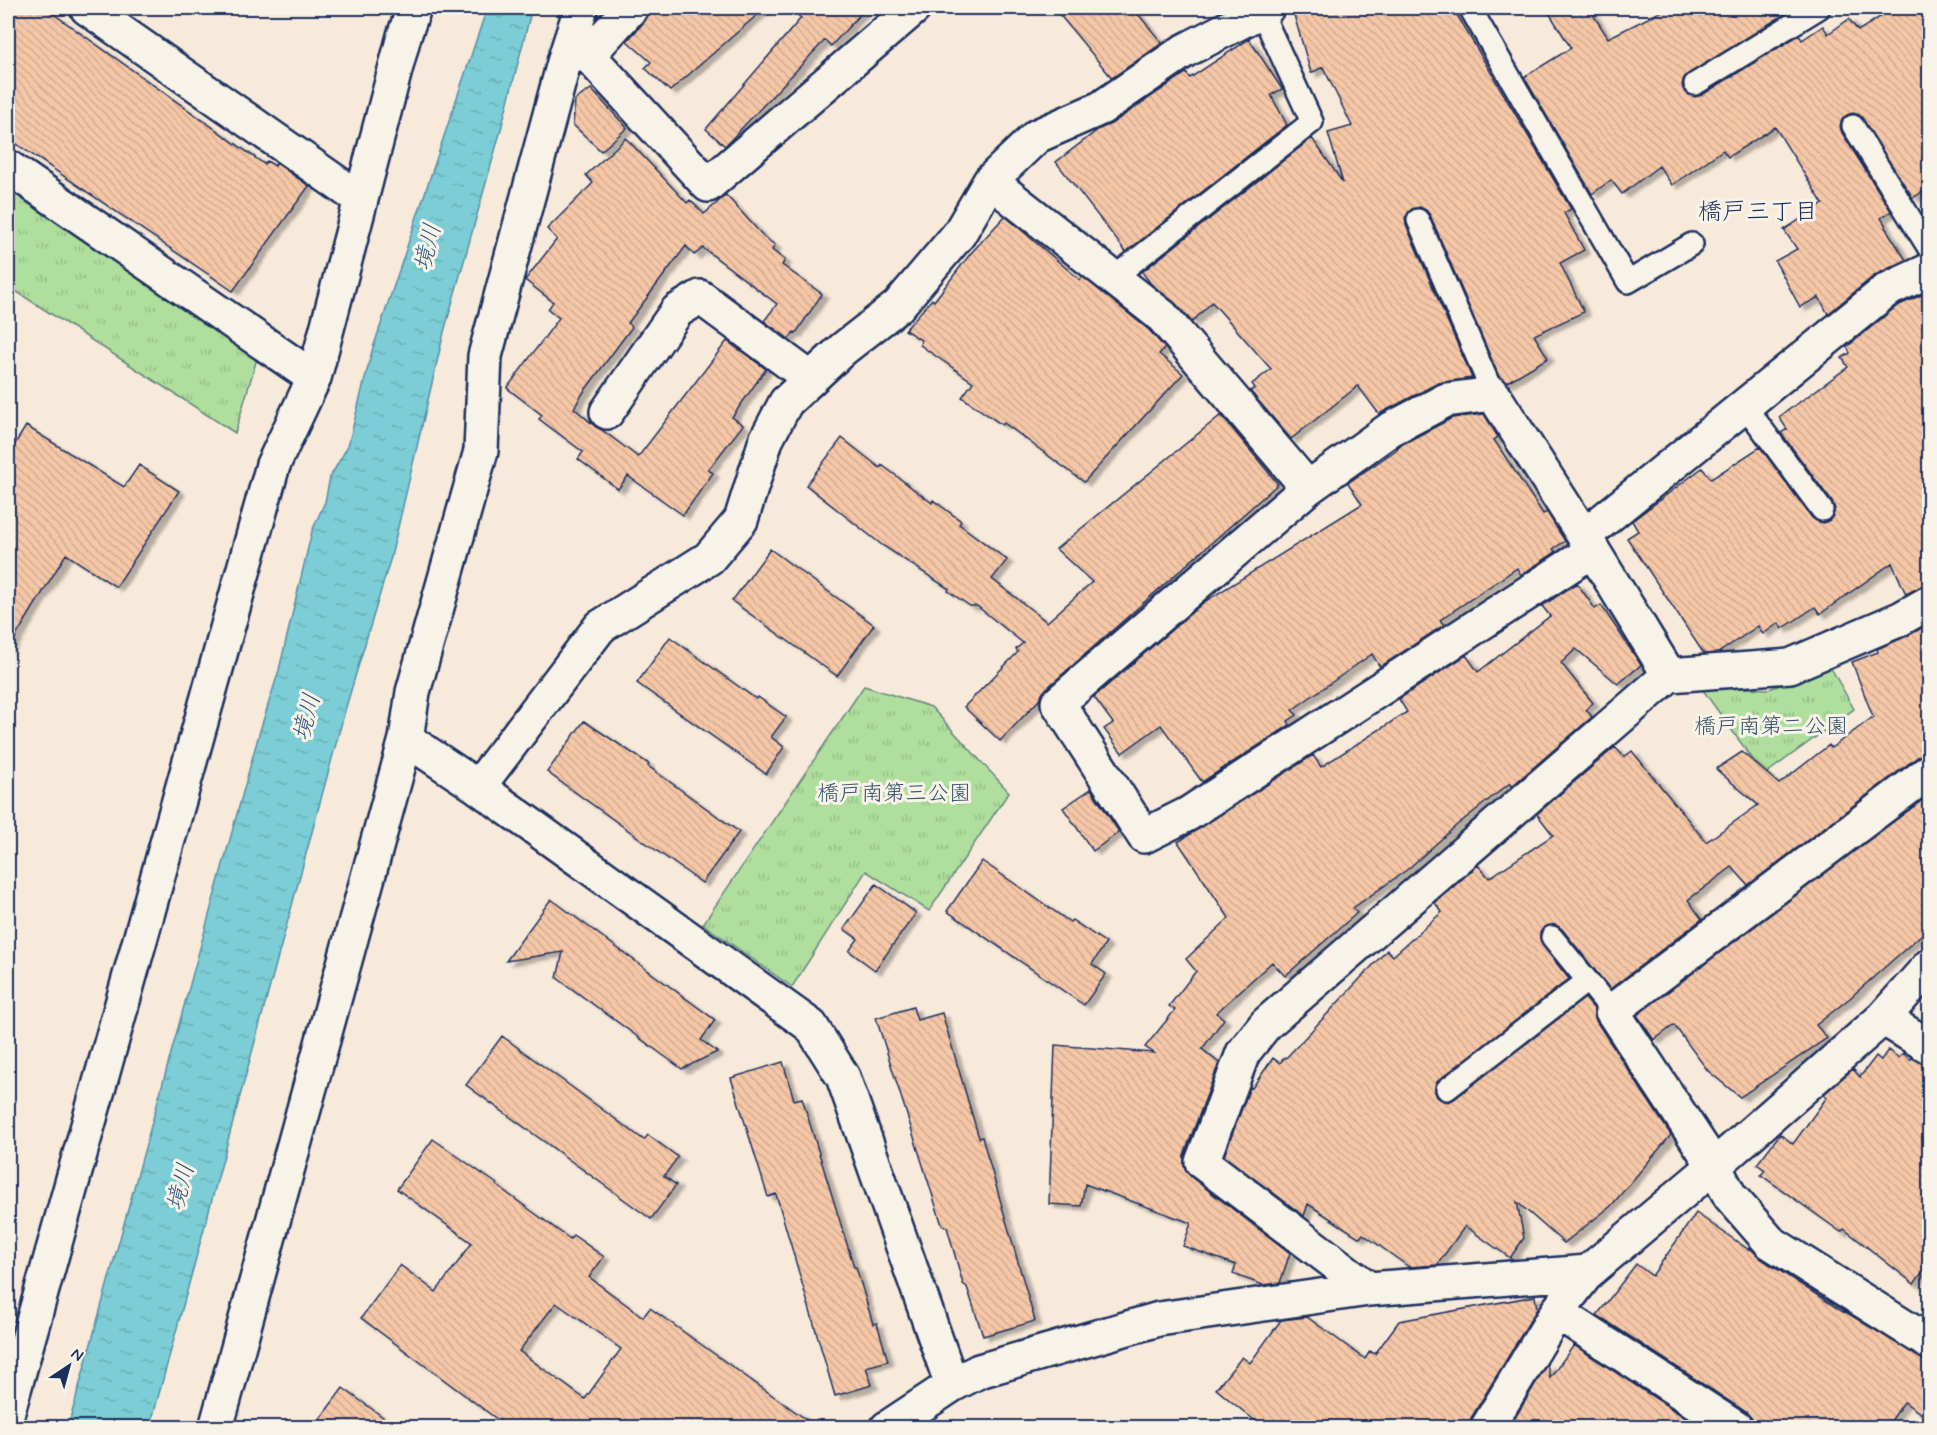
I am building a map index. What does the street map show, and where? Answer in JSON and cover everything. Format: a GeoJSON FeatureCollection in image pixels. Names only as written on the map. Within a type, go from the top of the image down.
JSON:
{"type":"FeatureCollection","features":[{"type":"Feature","properties":{"kind":"street"},"geometry":{"type":"LineString","coordinates":[[87,8],[124,18],[360,199]]}},
{"type":"Feature","properties":{"kind":"street"},"geometry":{"type":"LineString","coordinates":[[8,1411],[273,465],[314,378],[404,36],[414,8]]}},
{"type":"Feature","properties":{"kind":"street"},"geometry":{"type":"LineString","coordinates":[[219,1426],[406,739],[413,692],[481,451],[485,356],[577,55],[581,8]]}},
{"type":"Feature","properties":{"kind":"street"},"geometry":{"type":"LineString","coordinates":[[577,55],[631,8]]}},
{"type":"Feature","properties":{"kind":"street"},"geometry":{"type":"LineString","coordinates":[[577,55],[708,185],[914,8]]}},
{"type":"Feature","properties":{"kind":"street"},"geometry":{"type":"LineString","coordinates":[[478,787],[600,627],[709,558],[741,520],[766,440],[786,402],[843,349],[898,306],[959,234],[990,180],[1037,136],[1101,108],[1184,51],[1264,9]]}},
{"type":"Feature","properties":{"kind":"street"},"geometry":{"type":"LineString","coordinates":[[8,167],[314,378]]}},
{"type":"Feature","properties":{"kind":"street"},"geometry":{"type":"LineString","coordinates":[[990,180],[1162,316],[1308,488]]}},
{"type":"Feature","properties":{"kind":"street"},"geometry":{"type":"LineString","coordinates":[[1669,675],[1588,543],[1493,394],[1446,400],[1389,430],[1308,488],[1058,703],[1144,837],[1188,814],[1588,543],[1745,406],[1887,290],[1929,270]]}},
{"type":"Feature","properties":{"kind":"street"},"geometry":{"type":"LineString","coordinates":[[607,412],[677,311],[700,297],[811,379]]}},
{"type":"Feature","properties":{"kind":"street"},"geometry":{"type":"LineString","coordinates":[[1369,1289],[1202,1162],[1243,1053],[1266,1024],[1669,675],[1790,666],[1900,619],[1929,602]]}},
{"type":"Feature","properties":{"kind":"street"},"geometry":{"type":"LineString","coordinates":[[406,739],[478,787],[811,1026],[843,1077],[952,1385]]}},
{"type":"Feature","properties":{"kind":"street"},"geometry":{"type":"LineString","coordinates":[[1929,771],[1612,1011],[1714,1166],[1730,1196],[1770,1242],[1929,1343]]}},
{"type":"Feature","properties":{"kind":"street"},"geometry":{"type":"LineString","coordinates":[[1487,1428],[1557,1312],[1588,1272],[1714,1166],[1883,1018],[1929,965]]}},
{"type":"Feature","properties":{"kind":"street"},"geometry":{"type":"LineString","coordinates":[[1883,1018],[1929,1047]]}},
{"type":"Feature","properties":{"kind":"street"},"geometry":{"type":"LineString","coordinates":[[887,1428],[952,1385],[980,1371],[1159,1320],[1369,1289],[1588,1272]]}},
{"type":"Feature","properties":{"kind":"street"},"geometry":{"type":"LineString","coordinates":[[1557,1312],[1736,1428]]}},
{"type":"Feature","properties":{"kind":"lane"},"geometry":{"type":"LineString","coordinates":[[1470,8],[1628,282],[1692,244]]}},
{"type":"Feature","properties":{"kind":"lane"},"geometry":{"type":"LineString","coordinates":[[1695,84],[1819,8]]}},
{"type":"Feature","properties":{"kind":"lane"},"geometry":{"type":"LineString","coordinates":[[1113,278],[1312,123],[1264,9]]}},
{"type":"Feature","properties":{"kind":"lane"},"geometry":{"type":"LineString","coordinates":[[1853,126],[1929,250]]}},
{"type":"Feature","properties":{"kind":"lane"},"geometry":{"type":"LineString","coordinates":[[1418,220],[1493,394]]}},
{"type":"Feature","properties":{"kind":"lane"},"geometry":{"type":"LineString","coordinates":[[1745,406],[1822,510]]}},
{"type":"Feature","properties":{"kind":"lane"},"geometry":{"type":"LineString","coordinates":[[1552,937],[1612,1011]]}},
{"type":"Feature","properties":{"kind":"lane"},"geometry":{"type":"LineString","coordinates":[[1447,1089],[1587,981]]}},
{"type":"Feature","properties":{"kind":"green space"},"geometry":{"type":"Polygon","coordinates":[[[8,182],[258,355],[235,433],[8,286],[8,182]]]}},
{"type":"Feature","properties":{"kind":"green space","name":"橋戸南第二公園"},"geometry":{"type":"Polygon","coordinates":[[[1831,668],[1854,709],[1764,775],[1700,686],[1769,689],[1831,668]]]}},
{"type":"Feature","properties":{"kind":"green space","name":"橋戸南第三公園"},"geometry":{"type":"Polygon","coordinates":[[[864,686],[931,707],[1009,792],[929,911],[866,871],[792,987],[703,924],[864,686]]]}},
{"type":"Feature","properties":{"kind":"water","name":"境川"},"geometry":{"type":"Polygon","coordinates":[[[487,8],[532,8],[500,133],[444,332],[391,557],[346,707],[150,1427],[68,1427],[259,734],[279,670],[312,531],[325,502],[330,477],[348,446],[372,351],[487,8]]]}},
{"type":"Feature","properties":{"kind":"building"},"geometry":{"type":"Polygon","coordinates":[[[8,8],[45,8],[264,164],[267,161],[275,166],[276,163],[309,186],[233,291],[8,138],[8,8]]]}},
{"type":"Feature","properties":{"kind":"building"},"geometry":{"type":"Polygon","coordinates":[[[652,8],[765,8],[670,91],[645,68],[651,62],[627,41],[645,21],[652,8]]]}},
{"type":"Feature","properties":{"kind":"building"},"geometry":{"type":"Polygon","coordinates":[[[790,8],[866,8],[831,46],[825,40],[725,146],[706,129],[801,18],[790,8]]]}},
{"type":"Feature","properties":{"kind":"building"},"geometry":{"type":"Polygon","coordinates":[[[1054,8],[1133,8],[1162,43],[1112,78],[1054,8]]]}},
{"type":"Feature","properties":{"kind":"building"},"geometry":{"type":"Polygon","coordinates":[[[1321,8],[1453,8],[1571,209],[1564,213],[1584,250],[1560,263],[1584,312],[1534,335],[1548,358],[1507,382],[1499,377],[1430,215],[1420,207],[1412,209],[1405,218],[1406,225],[1472,378],[1438,383],[1379,414],[1358,386],[1291,439],[1250,391],[1255,388],[1252,384],[1271,369],[1212,302],[1192,322],[1176,304],[1151,284],[1142,272],[1312,138],[1343,183],[1328,133],[1352,126],[1323,67],[1311,73],[1294,15],[1321,8]]]}},
{"type":"Feature","properties":{"kind":"building"},"geometry":{"type":"Polygon","coordinates":[[[1546,8],[1589,8],[1608,38],[1668,8],[1784,8],[1787,13],[1684,78],[1682,85],[1684,91],[1695,97],[1702,95],[1799,35],[1802,40],[1823,26],[1828,34],[1849,19],[1858,31],[1894,8],[1929,8],[1929,187],[1913,198],[1859,115],[1853,113],[1847,115],[1840,126],[1842,133],[1891,211],[1881,218],[1906,260],[1875,275],[1828,314],[1819,297],[1800,307],[1775,261],[1797,249],[1784,230],[1823,204],[1775,127],[1728,157],[1723,150],[1672,185],[1659,166],[1622,194],[1611,180],[1592,194],[1524,77],[1571,48],[1546,8]]]}},
{"type":"Feature","properties":{"kind":"building"},"geometry":{"type":"Polygon","coordinates":[[[1249,39],[1282,89],[1271,95],[1287,125],[1126,252],[1056,162],[1099,129],[1111,124],[1186,73],[1190,78],[1249,39]]]}},
{"type":"Feature","properties":{"kind":"building"},"geometry":{"type":"Polygon","coordinates":[[[591,89],[627,128],[601,151],[573,125],[575,100],[591,89]]]}},
{"type":"Feature","properties":{"kind":"building"},"geometry":{"type":"Polygon","coordinates":[[[626,138],[687,203],[690,200],[704,214],[726,195],[764,237],[775,245],[772,250],[785,260],[782,265],[822,294],[796,333],[794,332],[789,339],[764,321],[777,304],[703,248],[694,255],[686,246],[628,323],[632,327],[583,393],[574,408],[638,457],[727,341],[766,369],[732,417],[743,425],[708,470],[713,473],[683,515],[628,476],[618,489],[578,459],[583,452],[539,419],[542,415],[507,388],[559,318],[548,309],[553,302],[525,280],[557,239],[547,229],[593,183],[586,175],[626,138]]]}},
{"type":"Feature","properties":{"kind":"building"},"geometry":{"type":"Polygon","coordinates":[[[1005,216],[1080,280],[1083,277],[1149,330],[1165,348],[1159,354],[1183,374],[1084,482],[1004,423],[1002,425],[962,397],[973,382],[920,345],[921,340],[905,330],[932,299],[934,301],[971,253],[1005,216]]]}},
{"type":"Feature","properties":{"kind":"building"},"geometry":{"type":"Polygon","coordinates":[[[1926,293],[1929,298],[1929,583],[1906,594],[1892,563],[1820,614],[1815,607],[1782,629],[1779,623],[1763,634],[1758,626],[1718,653],[1704,654],[1627,538],[1638,531],[1632,521],[1702,468],[1711,479],[1760,447],[1812,518],[1823,523],[1830,520],[1835,509],[1833,503],[1781,433],[1787,429],[1779,417],[1848,367],[1842,358],[1850,353],[1847,347],[1897,306],[1926,293]]]}},
{"type":"Feature","properties":{"kind":"building"},"geometry":{"type":"Polygon","coordinates":[[[1484,414],[1498,437],[1494,440],[1543,514],[1547,512],[1565,541],[1553,549],[1556,552],[1521,575],[1517,568],[1440,620],[1444,625],[1380,667],[1372,654],[1292,710],[1297,715],[1288,721],[1290,725],[1202,782],[1161,725],[1122,753],[1104,729],[1113,723],[1094,697],[1204,602],[1362,504],[1348,483],[1399,446],[1452,418],[1484,414]]]}},
{"type":"Feature","properties":{"kind":"building"},"geometry":{"type":"Polygon","coordinates":[[[1221,415],[1278,484],[1046,689],[1040,699],[1000,741],[964,707],[1018,652],[1016,649],[1023,643],[977,606],[970,606],[948,591],[949,589],[882,545],[806,485],[842,438],[880,468],[882,465],[932,503],[933,500],[961,521],[959,524],[1007,560],[992,579],[1047,622],[1092,582],[1056,549],[1221,415]]]}},
{"type":"Feature","properties":{"kind":"building"},"geometry":{"type":"Polygon","coordinates":[[[26,426],[124,487],[139,465],[179,491],[116,587],[66,554],[8,649],[8,455],[26,426]]]}},
{"type":"Feature","properties":{"kind":"building"},"geometry":{"type":"Polygon","coordinates":[[[770,549],[874,625],[837,676],[732,601],[770,549]]]}},
{"type":"Feature","properties":{"kind":"building"},"geometry":{"type":"Polygon","coordinates":[[[1577,583],[1595,609],[1601,605],[1641,665],[1618,684],[1576,649],[1561,663],[1593,703],[1586,709],[1592,717],[1512,786],[1510,783],[1457,825],[1408,869],[1353,908],[1357,913],[1285,976],[1272,962],[1216,1013],[1224,1019],[1202,1049],[1219,1063],[1184,1155],[1184,1166],[1191,1177],[1290,1253],[1280,1283],[1263,1285],[1233,1274],[1236,1265],[1183,1246],[1191,1223],[1085,1184],[1081,1206],[1049,1204],[1055,1045],[1154,1053],[1145,1047],[1175,1010],[1169,1006],[1196,971],[1186,959],[1229,918],[1178,842],[1313,755],[1321,767],[1407,712],[1399,699],[1466,655],[1478,672],[1550,616],[1542,606],[1577,583]]]}},
{"type":"Feature","properties":{"kind":"building"},"geometry":{"type":"Polygon","coordinates":[[[1929,624],[1929,753],[1919,756],[1748,885],[1732,867],[1688,900],[1702,919],[1610,989],[1562,929],[1556,925],[1544,927],[1540,933],[1542,945],[1569,979],[1436,1084],[1437,1097],[1448,1102],[1585,998],[1594,1009],[1596,1021],[1671,1135],[1611,1206],[1564,1243],[1517,1202],[1524,1238],[1510,1258],[1465,1226],[1437,1265],[1409,1267],[1363,1234],[1360,1238],[1308,1204],[1304,1216],[1224,1156],[1250,1087],[1252,1088],[1273,1058],[1280,1063],[1286,1058],[1387,950],[1393,956],[1442,912],[1435,903],[1478,865],[1489,878],[1553,835],[1537,814],[1615,747],[1624,757],[1632,751],[1706,842],[1758,805],[1716,769],[1742,752],[1779,784],[1829,745],[1831,748],[1873,717],[1852,662],[1878,652],[1877,649],[1929,624]]]}},
{"type":"Feature","properties":{"kind":"building"},"geometry":{"type":"Polygon","coordinates":[[[670,637],[756,699],[758,697],[786,717],[771,737],[784,747],[766,774],[637,683],[670,637]]]}},
{"type":"Feature","properties":{"kind":"building"},"geometry":{"type":"Polygon","coordinates":[[[584,721],[649,764],[648,766],[739,832],[702,883],[547,772],[584,721]]]}},
{"type":"Feature","properties":{"kind":"building"},"geometry":{"type":"Polygon","coordinates":[[[1091,789],[1119,832],[1093,851],[1063,808],[1091,789]]]}},
{"type":"Feature","properties":{"kind":"building"},"geometry":{"type":"Polygon","coordinates":[[[1929,795],[1929,928],[1816,1025],[1827,1038],[1740,1097],[1708,1071],[1674,1025],[1654,1040],[1637,1015],[1929,795]]]}},
{"type":"Feature","properties":{"kind":"building"},"geometry":{"type":"Polygon","coordinates":[[[982,861],[1070,922],[1072,920],[1106,943],[1092,964],[1106,974],[1084,1005],[947,911],[982,861]]]}},
{"type":"Feature","properties":{"kind":"building"},"geometry":{"type":"Polygon","coordinates":[[[876,884],[916,913],[875,970],[849,951],[858,939],[844,929],[876,884]]]}},
{"type":"Feature","properties":{"kind":"building"},"geometry":{"type":"Polygon","coordinates":[[[551,899],[715,1020],[701,1040],[717,1052],[682,1069],[557,978],[563,952],[506,961],[551,899]]]}},
{"type":"Feature","properties":{"kind":"building"},"geometry":{"type":"Polygon","coordinates":[[[913,1007],[917,1020],[942,1013],[979,1138],[982,1137],[1035,1321],[983,1336],[967,1287],[963,1284],[947,1227],[942,1225],[876,1018],[913,1007]]]}},
{"type":"Feature","properties":{"kind":"building"},"geometry":{"type":"Polygon","coordinates":[[[502,1036],[644,1140],[648,1135],[678,1157],[664,1176],[676,1185],[651,1219],[466,1085],[502,1036]]]}},
{"type":"Feature","properties":{"kind":"building"},"geometry":{"type":"Polygon","coordinates":[[[1888,1050],[1899,1058],[1903,1053],[1910,1060],[1912,1058],[1929,1066],[1929,1263],[1914,1284],[1844,1229],[1841,1232],[1761,1175],[1765,1170],[1757,1164],[1780,1134],[1793,1144],[1827,1097],[1824,1094],[1853,1069],[1860,1077],[1876,1056],[1881,1060],[1888,1050]]]}},
{"type":"Feature","properties":{"kind":"building"},"geometry":{"type":"Polygon","coordinates":[[[783,1062],[794,1100],[802,1098],[854,1267],[856,1267],[873,1324],[877,1323],[888,1361],[866,1367],[872,1385],[835,1396],[776,1194],[768,1197],[731,1078],[783,1062]]]}},
{"type":"Feature","properties":{"kind":"building"},"geometry":{"type":"Polygon","coordinates":[[[433,1139],[570,1239],[573,1235],[604,1257],[589,1277],[643,1317],[650,1308],[818,1428],[509,1428],[361,1318],[400,1265],[436,1292],[472,1243],[397,1189],[433,1139]],[[556,1303],[519,1351],[585,1399],[621,1349],[556,1303]]]}},
{"type":"Feature","properties":{"kind":"building"},"geometry":{"type":"Polygon","coordinates":[[[1696,1213],[1843,1312],[1929,1363],[1929,1419],[1904,1402],[1886,1428],[1754,1428],[1752,1419],[1746,1412],[1597,1315],[1636,1264],[1652,1276],[1696,1213]]]}},
{"type":"Feature","properties":{"kind":"building"},"geometry":{"type":"Polygon","coordinates":[[[1535,1296],[1537,1309],[1471,1418],[1468,1428],[1264,1428],[1216,1389],[1242,1357],[1250,1363],[1281,1320],[1307,1317],[1365,1359],[1370,1351],[1375,1354],[1399,1321],[1535,1296]]]}},
{"type":"Feature","properties":{"kind":"building"},"geometry":{"type":"Polygon","coordinates":[[[1574,1345],[1701,1428],[1509,1428],[1547,1364],[1550,1378],[1574,1345]]]}},
{"type":"Feature","properties":{"kind":"building"},"geometry":{"type":"Polygon","coordinates":[[[343,1388],[398,1428],[313,1428],[343,1388]]]}},
{"type":"Feature","properties":{"kind":"district","name":"橋戸三丁目"},"geometry":{"type":"Point","coordinates":[1758,211]}}]}
